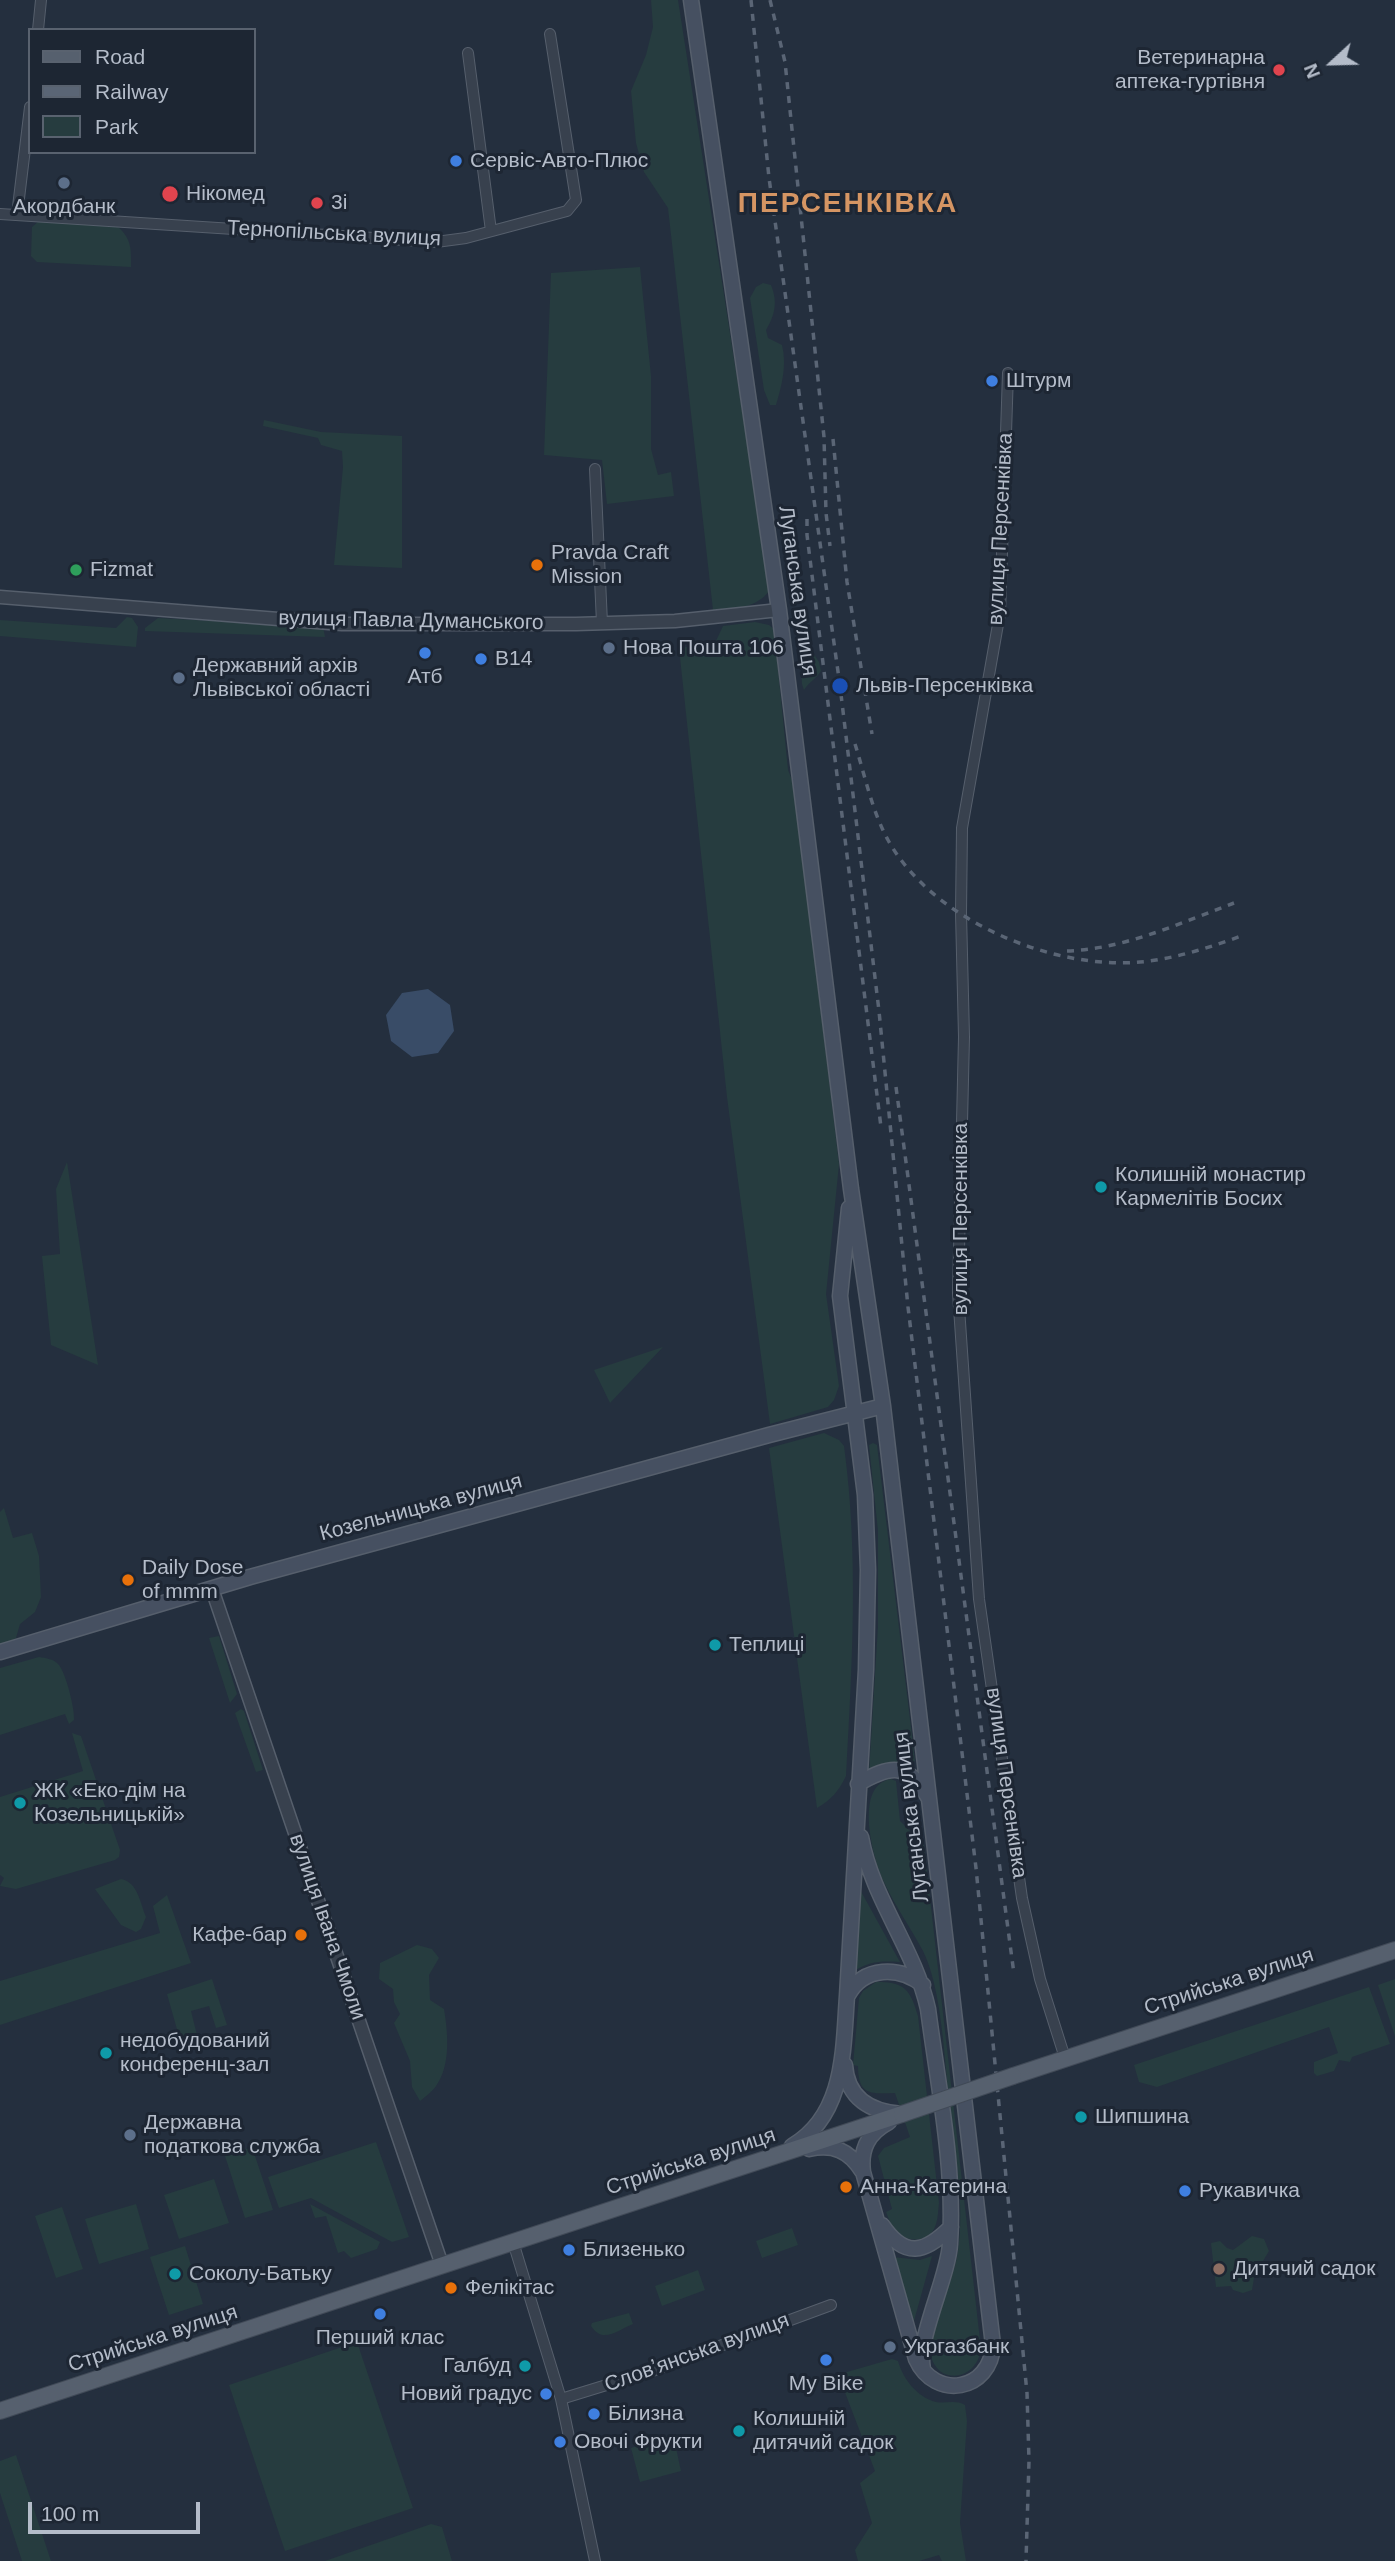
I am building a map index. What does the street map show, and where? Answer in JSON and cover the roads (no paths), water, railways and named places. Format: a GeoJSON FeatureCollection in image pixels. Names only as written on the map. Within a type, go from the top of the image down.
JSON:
{"type":"FeatureCollection","features":[{"type":"Feature","properties":{"kind":"main road","name":"Луганська вулиця"},"geometry":{"type":"LineString","coordinates":[[691,0],[779,610],[851,1189],[883,1406],[932,1803],[993,2345],[987,2368],[975,2381],[961,2386],[945,2385],[924,2373],[921,2361],[947,2261],[951,2227],[949,2173],[923,1985],[874,1881],[864,1855],[858,1818]]}},
{"type":"Feature","properties":{"kind":"main road","name":"Луганська вулиця"},"geometry":{"type":"LineString","coordinates":[[775,2157],[810,2135],[825,2116],[837,2085],[844,2047],[869,1570],[865,1495],[840,1296],[851,1189]]}},
{"type":"Feature","properties":{"kind":"main road","name":"Козельницька вулиця"},"geometry":{"type":"LineString","coordinates":[[0,1652],[298,1563],[883,1406]]}},
{"type":"Feature","properties":{"kind":"main road"},"geometry":{"type":"LineString","coordinates":[[858,1784],[885,1770],[899,1769],[918,1781],[932,1803]]}},
{"type":"Feature","properties":{"kind":"main road","name":"Стрийська вулиця"},"geometry":{"type":"LineString","coordinates":[[0,2412],[1395,1950]]}},
{"type":"Feature","properties":{"kind":"main road"},"geometry":{"type":"LineString","coordinates":[[847,1996],[865,1976],[883,1971],[909,1975],[923,1985]]}},
{"type":"Feature","properties":{"kind":"main road","name":"Луганська вулиця"},"geometry":{"type":"LineString","coordinates":[[844,2047],[848,2085],[857,2098],[866,2106],[902,2114]]}},
{"type":"Feature","properties":{"kind":"main road"},"geometry":{"type":"LineString","coordinates":[[902,2114],[875,2130],[868,2140],[864,2150],[863,2172],[914,2352],[924,2373]]}},
{"type":"Feature","properties":{"kind":"main road"},"geometry":{"type":"LineString","coordinates":[[775,2157],[821,2147],[838,2148],[847,2153],[863,2172]]}},
{"type":"Feature","properties":{"kind":"main road"},"geometry":{"type":"LineString","coordinates":[[874,2211],[891,2238],[909,2248],[917,2249],[932,2244],[951,2227]]}},
{"type":"Feature","properties":{"kind":"street"},"geometry":{"type":"LineString","coordinates":[[38,28],[41,0]]}},
{"type":"Feature","properties":{"kind":"street","name":"Тернопільська вулиця"},"geometry":{"type":"LineString","coordinates":[[0,214],[436,242],[567,211],[576,200],[550,34]]}},
{"type":"Feature","properties":{"kind":"street"},"geometry":{"type":"LineString","coordinates":[[468,53],[491,231]]}},
{"type":"Feature","properties":{"kind":"street"},"geometry":{"type":"LineString","coordinates":[[17,215],[28,124]]}},
{"type":"Feature","properties":{"kind":"street","name":"вулиця Персенківка"},"geometry":{"type":"LineString","coordinates":[[1008,373],[1000,613],[962,828],[964,1037],[958,1293],[979,1599],[1022,1898],[1040,1979],[1065,2058]]}},
{"type":"Feature","properties":{"kind":"street"},"geometry":{"type":"LineString","coordinates":[[595,469],[602,623]]}},
{"type":"Feature","properties":{"kind":"street","name":"вулиця Павла Думанського"},"geometry":{"type":"LineString","coordinates":[[0,597],[342,624],[675,621],[779,610]]}},
{"type":"Feature","properties":{"kind":"street","name":"вулиця Івана Чмоли"},"geometry":{"type":"LineString","coordinates":[[212,1589],[442,2265]]}},
{"type":"Feature","properties":{"kind":"street"},"geometry":{"type":"LineString","coordinates":[[513,2242],[561,2399],[595,2561]]}},
{"type":"Feature","properties":{"kind":"street","name":"Словʼянська вулиця"},"geometry":{"type":"LineString","coordinates":[[561,2399],[640,2375],[831,2305]]}},
{"type":"Feature","properties":{"kind":"water"},"geometry":{"type":"Polygon","coordinates":[[[428,989],[450,1005],[454,1031],[438,1053],[412,1057],[391,1041],[386,1015],[402,993],[428,989]]]}},
{"type":"Feature","properties":{"kind":"railway"},"geometry":{"type":"LineString","coordinates":[[751,0],[769,178],[840,686],[879,1011],[908,1307],[976,1868],[1027,2393],[1029,2461],[1026,2561]]}},
{"type":"Feature","properties":{"kind":"railway"},"geometry":{"type":"LineString","coordinates":[[770,0],[785,62],[824,437],[826,513],[830,546]]}},
{"type":"Feature","properties":{"kind":"railway"},"geometry":{"type":"LineString","coordinates":[[833,439],[847,582],[872,734]]}},
{"type":"Feature","properties":{"kind":"railway"},"geometry":{"type":"LineString","coordinates":[[807,519],[881,1127]]}},
{"type":"Feature","properties":{"kind":"railway"},"geometry":{"type":"LineString","coordinates":[[855,744],[882,829],[908,869],[934,894],[964,916],[998,934],[1033,948],[1070,958],[1106,962],[1140,962],[1166,958],[1244,935]]}},
{"type":"Feature","properties":{"kind":"railway"},"geometry":{"type":"LineString","coordinates":[[1067,951],[1131,940],[1234,903]]}},
{"type":"Feature","properties":{"kind":"railway"},"geometry":{"type":"LineString","coordinates":[[896,1087],[1014,1974]]}},
{"type":"Feature","properties":{"kind":"place","name":"Ветеринарна аптека-гуртівня"},"geometry":{"type":"Point","coordinates":[1279,70]}},
{"type":"Feature","properties":{"kind":"place","name":"Сервіс-Авто-Плюс"},"geometry":{"type":"Point","coordinates":[456,161]}},
{"type":"Feature","properties":{"kind":"place","name":"Акордбанк"},"geometry":{"type":"Point","coordinates":[64,183]}},
{"type":"Feature","properties":{"kind":"place","name":"Нікомед"},"geometry":{"type":"Point","coordinates":[170,194]}},
{"type":"Feature","properties":{"kind":"place","name":"3і"},"geometry":{"type":"Point","coordinates":[317,203]}},
{"type":"Feature","properties":{"kind":"place","name":"Штурм"},"geometry":{"type":"Point","coordinates":[992,381]}},
{"type":"Feature","properties":{"kind":"place","name":"Pravda Craft Mission"},"geometry":{"type":"Point","coordinates":[537,565]}},
{"type":"Feature","properties":{"kind":"place","name":"Fizmat"},"geometry":{"type":"Point","coordinates":[76,570]}},
{"type":"Feature","properties":{"kind":"place","name":"Нова Пошта 106"},"geometry":{"type":"Point","coordinates":[609,648]}},
{"type":"Feature","properties":{"kind":"place","name":"Атб"},"geometry":{"type":"Point","coordinates":[425,653]}},
{"type":"Feature","properties":{"kind":"place","name":"В14"},"geometry":{"type":"Point","coordinates":[481,659]}},
{"type":"Feature","properties":{"kind":"place","name":"Державний архів Львівської області"},"geometry":{"type":"Point","coordinates":[179,678]}},
{"type":"Feature","properties":{"kind":"place","name":"Львів-Персенківка"},"geometry":{"type":"Point","coordinates":[840,686]}},
{"type":"Feature","properties":{"kind":"place","name":"Колишній монастир Кармелітів Босих"},"geometry":{"type":"Point","coordinates":[1101,1187]}},
{"type":"Feature","properties":{"kind":"place","name":"Daily Dose of mmm"},"geometry":{"type":"Point","coordinates":[128,1580]}},
{"type":"Feature","properties":{"kind":"place","name":"Теплиці"},"geometry":{"type":"Point","coordinates":[715,1645]}},
{"type":"Feature","properties":{"kind":"place","name":"ЖК «Еко-дім на Козельницькій»"},"geometry":{"type":"Point","coordinates":[20,1803]}},
{"type":"Feature","properties":{"kind":"place","name":"Кафе-бар"},"geometry":{"type":"Point","coordinates":[301,1935]}},
{"type":"Feature","properties":{"kind":"place","name":"недобудований конференц-зал"},"geometry":{"type":"Point","coordinates":[106,2053]}},
{"type":"Feature","properties":{"kind":"place","name":"Шипшина"},"geometry":{"type":"Point","coordinates":[1081,2117]}},
{"type":"Feature","properties":{"kind":"place","name":"Державна податкова служба"},"geometry":{"type":"Point","coordinates":[130,2135]}},
{"type":"Feature","properties":{"kind":"place","name":"Анна-Катерина"},"geometry":{"type":"Point","coordinates":[846,2187]}},
{"type":"Feature","properties":{"kind":"place","name":"Рукавичка"},"geometry":{"type":"Point","coordinates":[1185,2191]}},
{"type":"Feature","properties":{"kind":"place","name":"Близенько"},"geometry":{"type":"Point","coordinates":[569,2250]}},
{"type":"Feature","properties":{"kind":"place","name":"Дитячий садок"},"geometry":{"type":"Point","coordinates":[1219,2269]}},
{"type":"Feature","properties":{"kind":"place","name":"Соколу-Батьку"},"geometry":{"type":"Point","coordinates":[175,2274]}},
{"type":"Feature","properties":{"kind":"place","name":"Фелікітас"},"geometry":{"type":"Point","coordinates":[451,2288]}},
{"type":"Feature","properties":{"kind":"place","name":"Перший клас"},"geometry":{"type":"Point","coordinates":[380,2314]}},
{"type":"Feature","properties":{"kind":"place","name":"Укргазбанк"},"geometry":{"type":"Point","coordinates":[890,2347]}},
{"type":"Feature","properties":{"kind":"place","name":"My Bike"},"geometry":{"type":"Point","coordinates":[826,2360]}},
{"type":"Feature","properties":{"kind":"place","name":"Галбуд"},"geometry":{"type":"Point","coordinates":[525,2366]}},
{"type":"Feature","properties":{"kind":"place","name":"Новий градус"},"geometry":{"type":"Point","coordinates":[546,2394]}},
{"type":"Feature","properties":{"kind":"place","name":"Білизна"},"geometry":{"type":"Point","coordinates":[594,2414]}},
{"type":"Feature","properties":{"kind":"place","name":"Колишній дитячий садок"},"geometry":{"type":"Point","coordinates":[739,2431]}},
{"type":"Feature","properties":{"kind":"place","name":"Овочі Фрукти"},"geometry":{"type":"Point","coordinates":[560,2442]}},
{"type":"Feature","properties":{"kind":"district","name":"ПЕРСЕНКІВКА"},"geometry":{"type":"Point","coordinates":[848,204]}}]}
